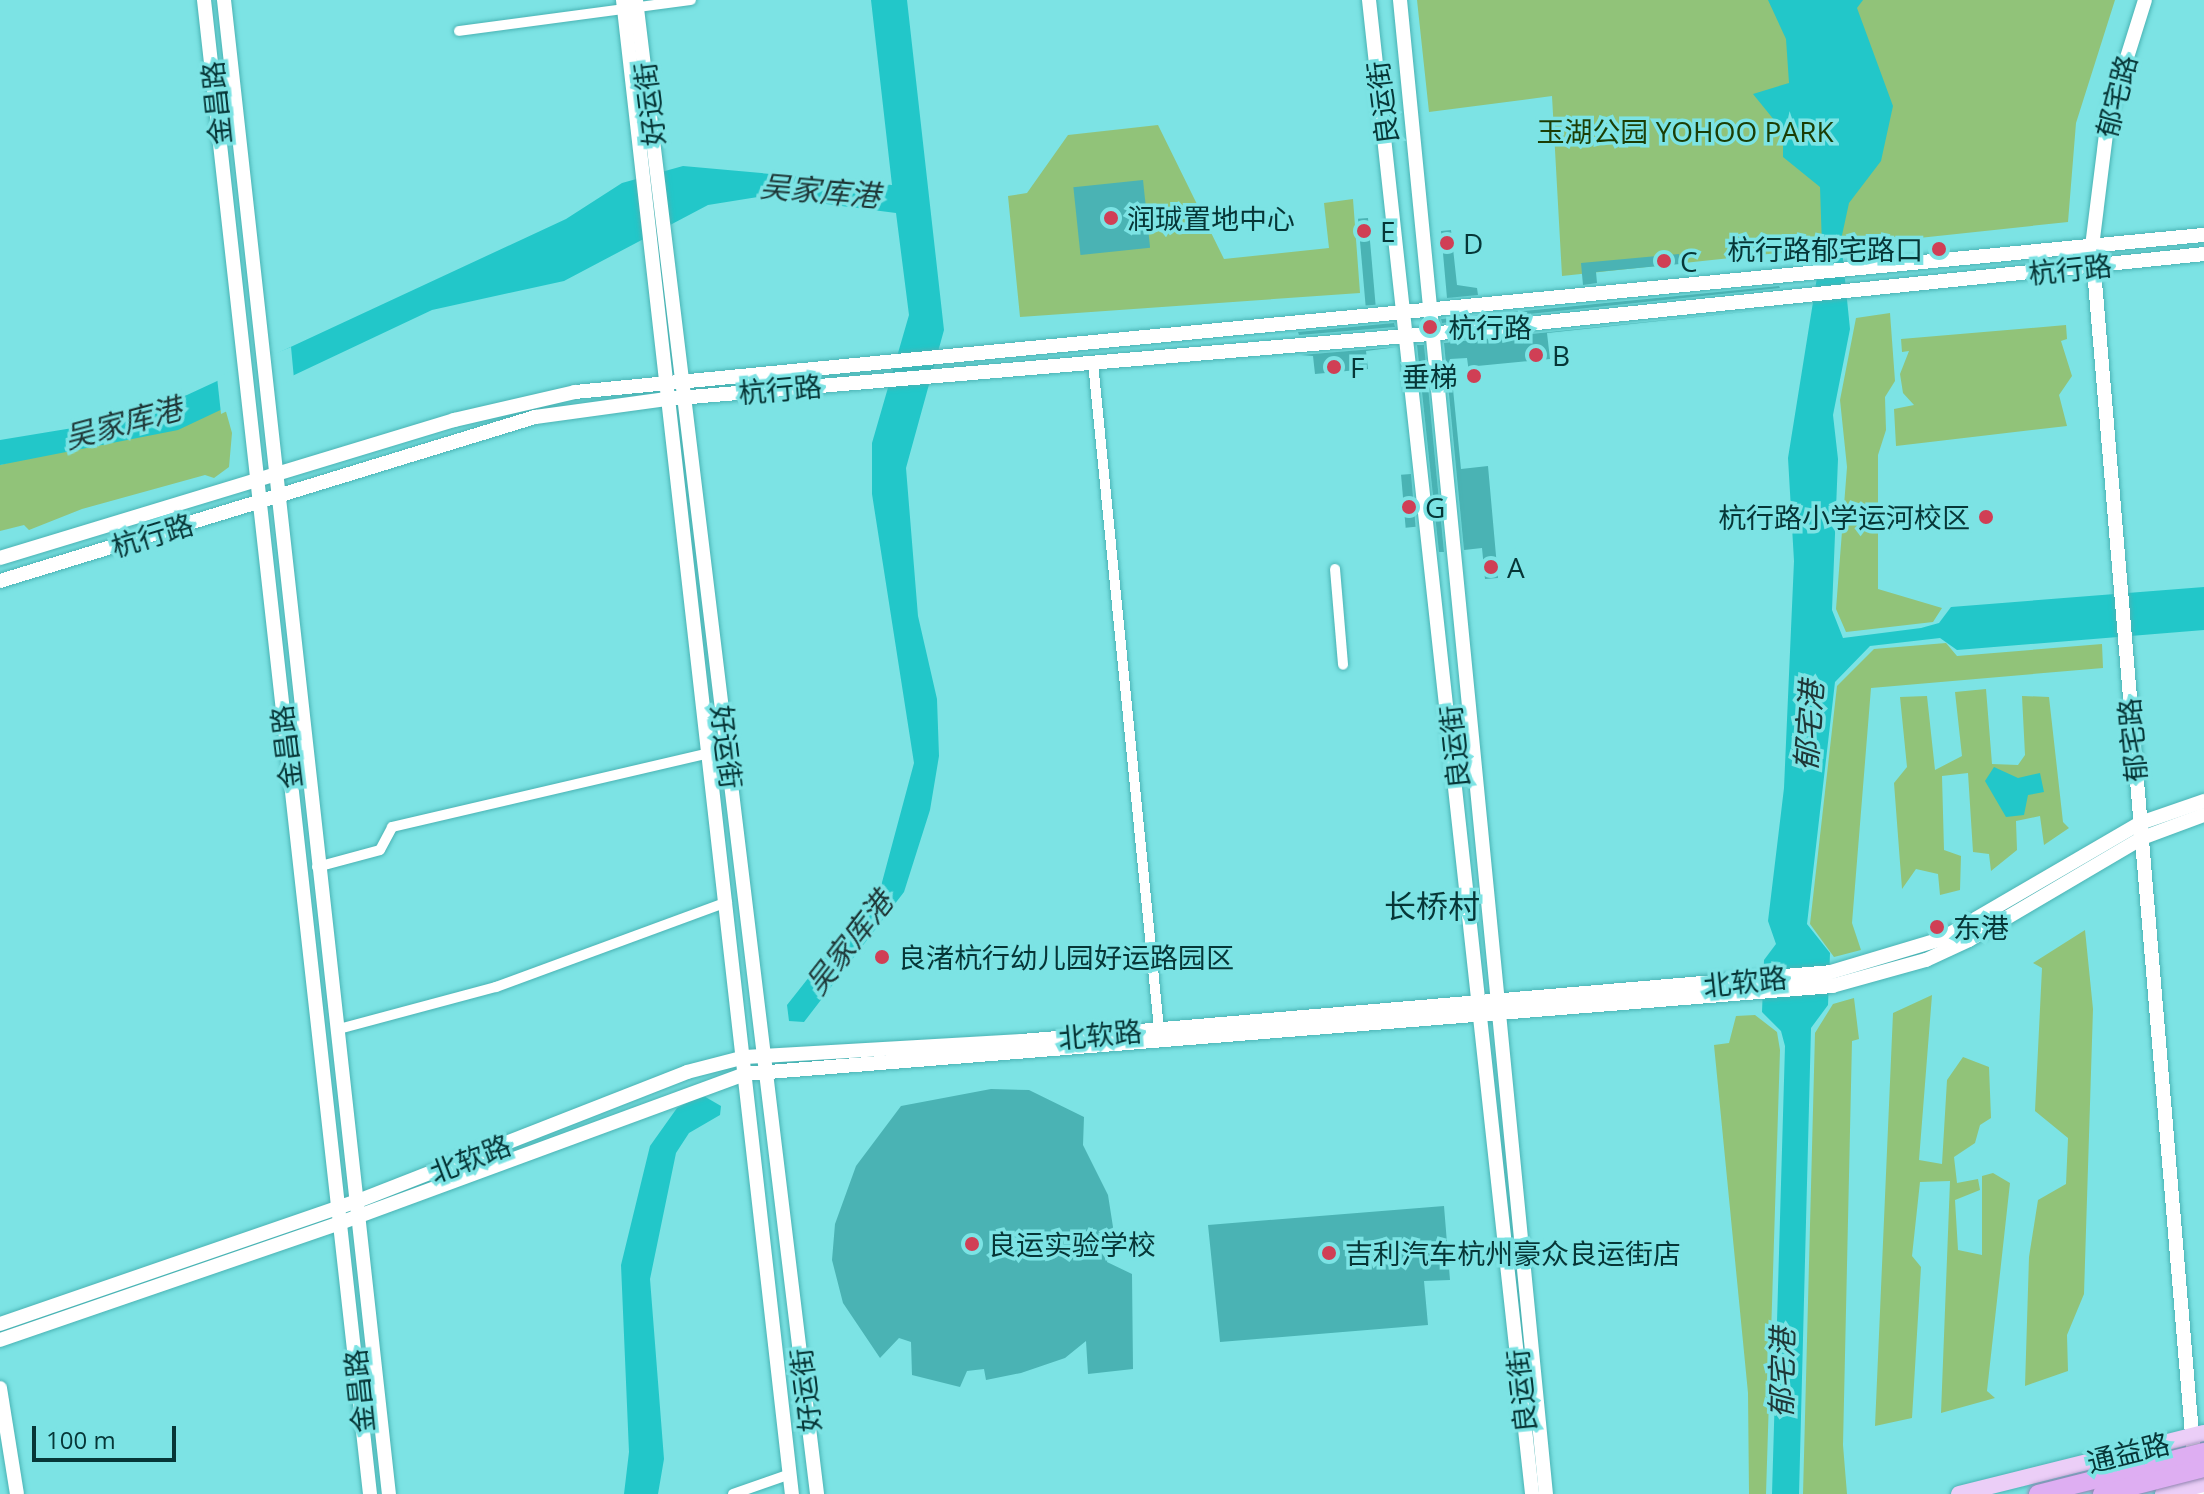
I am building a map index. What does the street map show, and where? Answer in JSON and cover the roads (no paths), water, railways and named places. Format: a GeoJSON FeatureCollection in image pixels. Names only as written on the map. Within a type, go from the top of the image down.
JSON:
{"type":"FeatureCollection","features":[{"type":"Feature","properties":{"kind":"highway"},"geometry":{"type":"LineString","coordinates":[[2038,1494],[2204,1452]]}},
{"type":"Feature","properties":{"kind":"highway"},"geometry":{"type":"LineString","coordinates":[[2102,1494],[2200,1483]]}},
{"type":"Feature","properties":{"kind":"main road","name":"金昌路"},"geometry":{"type":"LineString","coordinates":[[204,0],[370,1494]]}},
{"type":"Feature","properties":{"kind":"main road","name":"金昌路"},"geometry":{"type":"LineString","coordinates":[[224,0],[278,473],[317,867],[339,1029],[389,1494]]}},
{"type":"Feature","properties":{"kind":"main road","name":"良运街"},"geometry":{"type":"LineString","coordinates":[[1369,0],[1532,1494]]}},
{"type":"Feature","properties":{"kind":"main road","name":"良运街"},"geometry":{"type":"LineString","coordinates":[[1400,0],[1428,314],[1546,1494]]}},
{"type":"Feature","properties":{"kind":"main road","name":"郁宅路"},"geometry":{"type":"LineString","coordinates":[[2145,0],[2108,118],[2092,246],[2123,644],[2200,1483]]}},
{"type":"Feature","properties":{"kind":"main road","name":"好运街"},"geometry":{"type":"LineString","coordinates":[[630,4],[674,380],[667,399],[745,1057],[744,1074],[792,1494]]}},
{"type":"Feature","properties":{"kind":"main road","name":"杭行路"},"geometry":{"type":"LineString","coordinates":[[0,558],[257,484],[278,473],[507,405],[674,380],[1428,314],[2204,235]]}},
{"type":"Feature","properties":{"kind":"main road","name":"杭行路"},"geometry":{"type":"LineString","coordinates":[[0,581],[258,504],[279,492],[535,417],[667,399],[1430,334],[2204,254]]}},
{"type":"Feature","properties":{"kind":"main road","name":"好运街"},"geometry":{"type":"LineString","coordinates":[[674,380],[688,397],[817,1494]]}},
{"type":"Feature","properties":{"kind":"main road","name":"北软路"},"geometry":{"type":"LineString","coordinates":[[0,1324],[337,1205],[358,1208],[744,1074],[1760,987],[1832,979],[1926,960],[1969,940],[2141,830],[2204,801]]}},
{"type":"Feature","properties":{"kind":"main road","name":"北软路"},"geometry":{"type":"LineString","coordinates":[[2141,830],[2204,815]]}},
{"type":"Feature","properties":{"kind":"main road","name":"北软路"},"geometry":{"type":"LineString","coordinates":[[0,1340],[340,1223],[358,1208],[687,1072],[745,1057],[1481,1011]]}},
{"type":"Feature","properties":{"kind":"main road"},"geometry":{"type":"LineString","coordinates":[[0,1388],[17,1494]]}},
{"type":"Feature","properties":{"kind":"main road","name":"通益路"},"geometry":{"type":"LineString","coordinates":[[1959,1494],[2198,1435]]}},
{"type":"Feature","properties":{"kind":"main road","name":"通益路"},"geometry":{"type":"LineString","coordinates":[[2163,1494],[2200,1483]]}},
{"type":"Feature","properties":{"kind":"street"},"geometry":{"type":"LineString","coordinates":[[459,31],[630,4],[691,0]]}},
{"type":"Feature","properties":{"kind":"street"},"geometry":{"type":"LineString","coordinates":[[1093,363],[1159,1029]]}},
{"type":"Feature","properties":{"kind":"street"},"geometry":{"type":"LineString","coordinates":[[1335,569],[1343,665]]}},
{"type":"Feature","properties":{"kind":"street"},"geometry":{"type":"LineString","coordinates":[[317,867],[380,850],[392,827],[709,753]]}},
{"type":"Feature","properties":{"kind":"street"},"geometry":{"type":"LineString","coordinates":[[339,1029],[496,987],[727,902]]}},
{"type":"Feature","properties":{"kind":"street"},"geometry":{"type":"LineString","coordinates":[[733,1494],[790,1474]]}},
{"type":"Feature","properties":{"kind":"water","name":"吴家库港"},"geometry":{"type":"Polygon","coordinates":[[[871,0],[907,0],[944,330],[906,468],[918,616],[937,699],[939,756],[930,810],[904,892],[804,1022],[789,1021],[787,1005],[881,886],[914,763],[872,494],[872,443],[909,315],[896,213],[764,196],[708,205],[564,281],[432,310],[178,430],[0,465],[0,440],[109,422],[187,395],[566,219],[622,183],[683,166],[892,185],[871,0]]]}},
{"type":"Feature","properties":{"kind":"water","name":"郁宅港"},"geometry":{"type":"Polygon","coordinates":[[[1768,0],[1863,0],[1857,8],[1893,106],[1881,161],[1849,203],[1841,240],[1850,329],[1833,415],[1838,459],[1832,610],[1843,638],[1939,623],[1951,607],[2204,587],[2204,630],[1957,650],[1940,638],[1870,646],[1835,682],[1807,924],[1830,953],[1828,1005],[1811,1028],[1799,1494],[1772,1494],[1785,1046],[1781,1031],[1762,1012],[1764,960],[1776,944],[1768,921],[1784,788],[1794,561],[1788,458],[1822,246],[1820,187],[1783,157],[1783,131],[1753,94],[1789,83],[1786,39],[1768,0]]]}},
{"type":"Feature","properties":{"kind":"water"},"geometry":{"type":"Polygon","coordinates":[[[1994,767],[2018,778],[2040,773],[2044,792],[2028,795],[2024,815],[2006,817],[1985,781],[1994,767]]]}},
{"type":"Feature","properties":{"kind":"water"},"geometry":{"type":"Polygon","coordinates":[[[702,1095],[721,1106],[720,1115],[689,1133],[676,1153],[650,1279],[664,1459],[658,1494],[624,1494],[629,1452],[621,1265],[650,1146],[677,1108],[702,1095]]]}},
{"type":"Feature","properties":{"kind":"place","name":"润珹置地中心"},"geometry":{"type":"Point","coordinates":[1111,218]}},
{"type":"Feature","properties":{"kind":"place","name":"E"},"geometry":{"type":"Point","coordinates":[1364,231]}},
{"type":"Feature","properties":{"kind":"place","name":"D"},"geometry":{"type":"Point","coordinates":[1447,243]}},
{"type":"Feature","properties":{"kind":"place","name":"杭行路郁宅路口"},"geometry":{"type":"Point","coordinates":[1939,249]}},
{"type":"Feature","properties":{"kind":"place","name":"C"},"geometry":{"type":"Point","coordinates":[1664,261]}},
{"type":"Feature","properties":{"kind":"place","name":"杭行路"},"geometry":{"type":"Point","coordinates":[1430,327]}},
{"type":"Feature","properties":{"kind":"place","name":"B"},"geometry":{"type":"Point","coordinates":[1536,355]}},
{"type":"Feature","properties":{"kind":"place","name":"F"},"geometry":{"type":"Point","coordinates":[1334,367]}},
{"type":"Feature","properties":{"kind":"place","name":"垂梯"},"geometry":{"type":"Point","coordinates":[1474,376]}},
{"type":"Feature","properties":{"kind":"place","name":"G"},"geometry":{"type":"Point","coordinates":[1409,507]}},
{"type":"Feature","properties":{"kind":"place","name":"杭行路小学运河校区"},"geometry":{"type":"Point","coordinates":[1986,517]}},
{"type":"Feature","properties":{"kind":"place","name":"A"},"geometry":{"type":"Point","coordinates":[1491,567]}},
{"type":"Feature","properties":{"kind":"place","name":"东港"},"geometry":{"type":"Point","coordinates":[1937,927]}},
{"type":"Feature","properties":{"kind":"place","name":"良渚杭行幼儿园好运路园区"},"geometry":{"type":"Point","coordinates":[882,957]}},
{"type":"Feature","properties":{"kind":"place","name":"良运实验学校"},"geometry":{"type":"Point","coordinates":[972,1244]}},
{"type":"Feature","properties":{"kind":"place","name":"吉利汽车杭州豪众良运街店"},"geometry":{"type":"Point","coordinates":[1329,1253]}},
{"type":"Feature","properties":{"kind":"district","name":"长桥村"},"geometry":{"type":"Point","coordinates":[1432,906]}},
{"type":"Feature","properties":{"kind":"park label","name":"玉湖公园 YOHOO PARK"},"geometry":{"type":"Point","coordinates":[1685,131]}}]}
